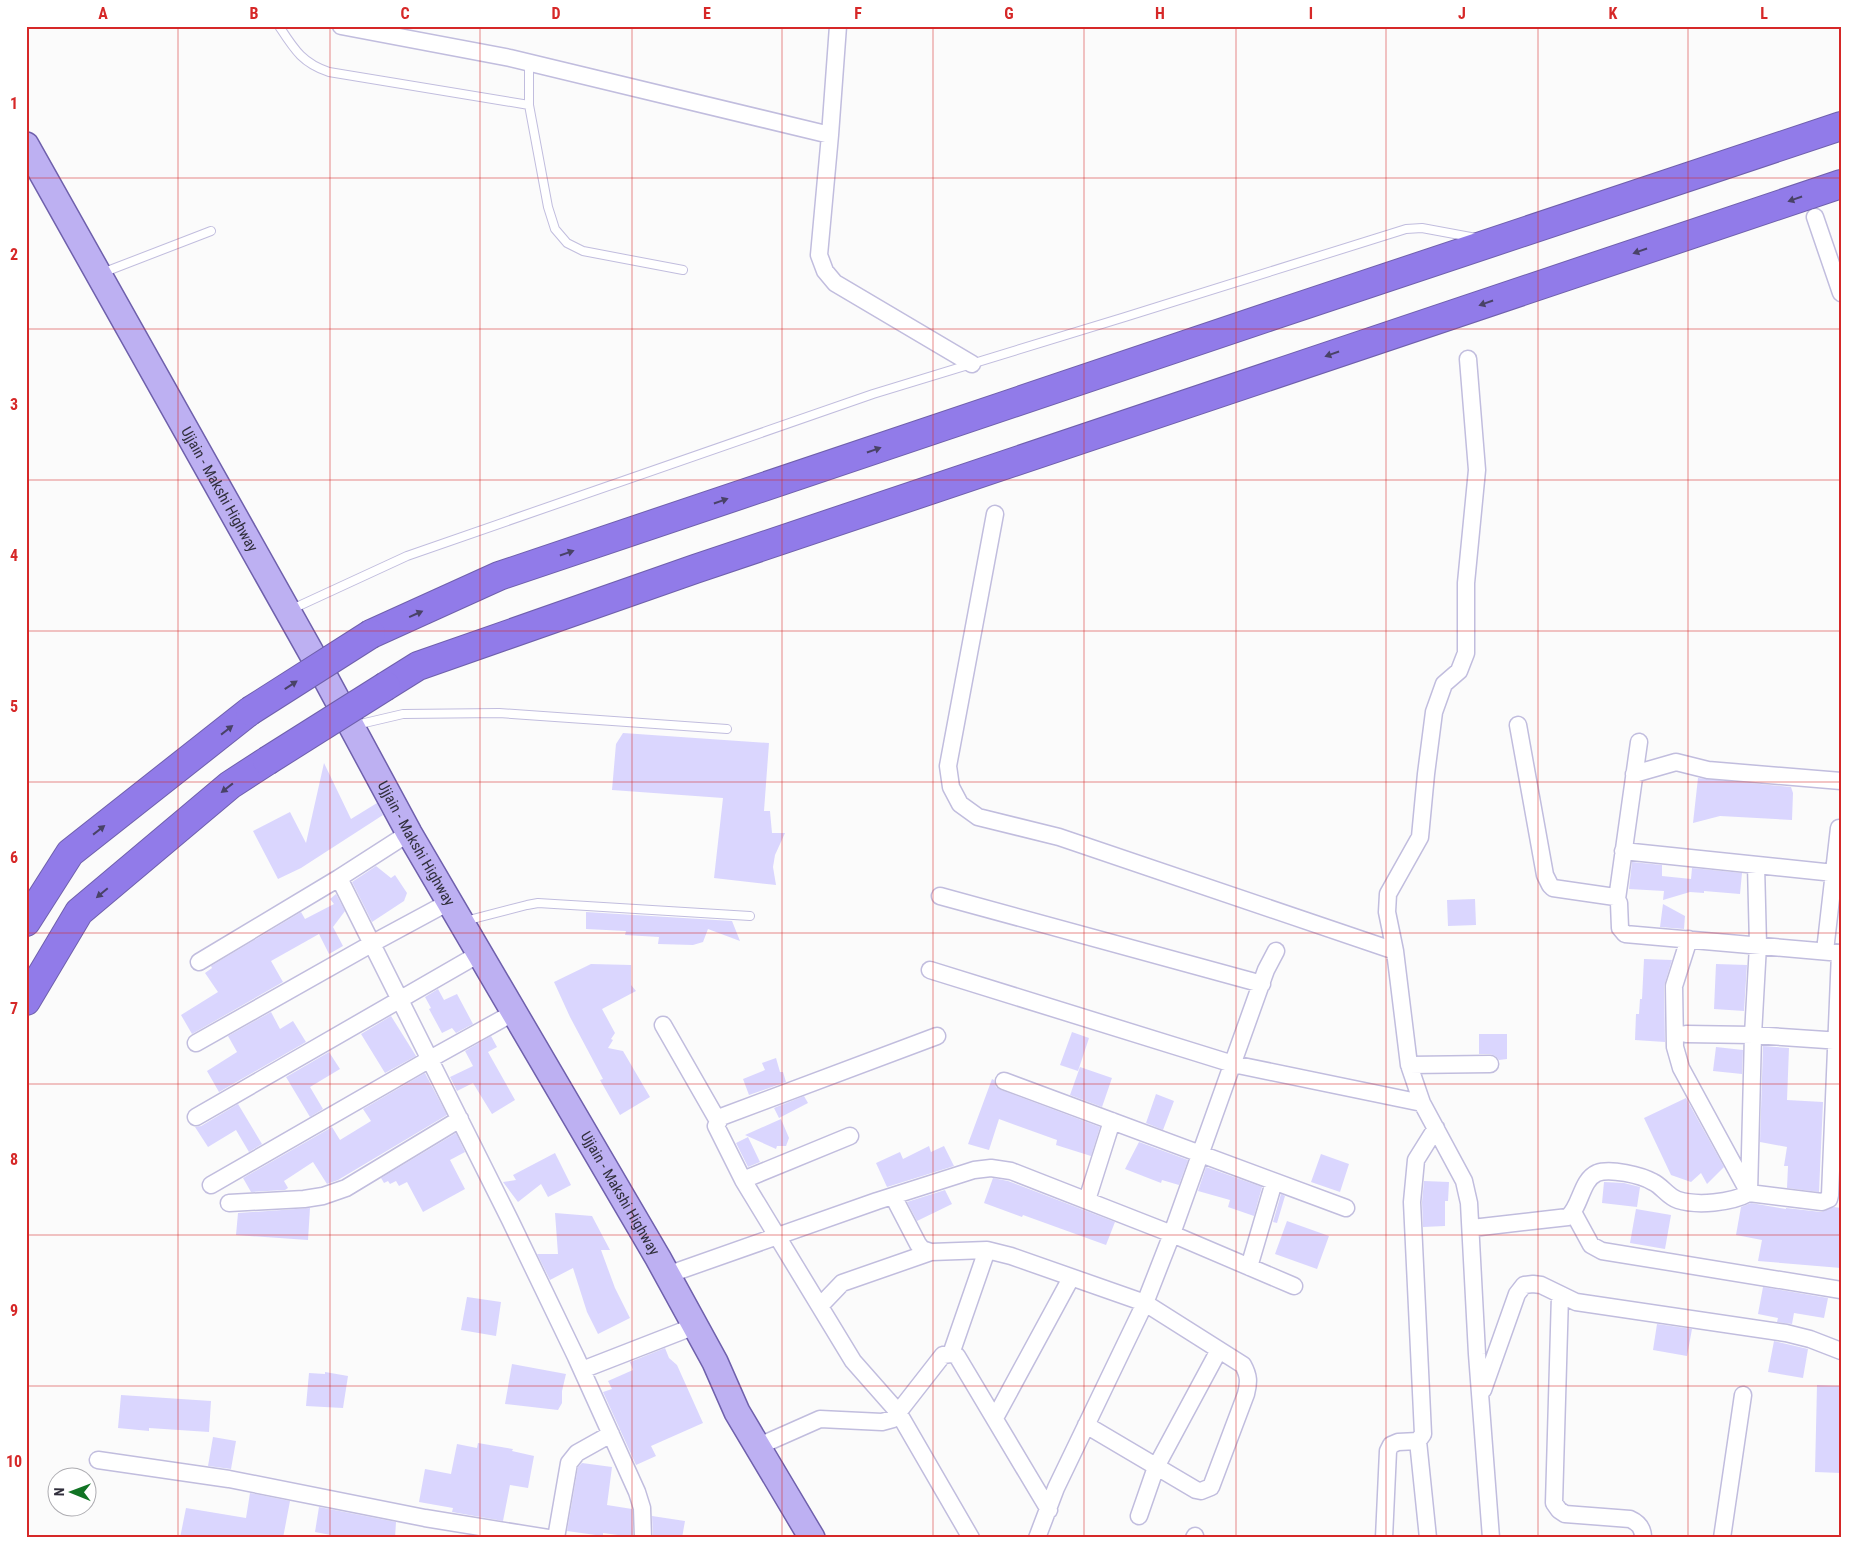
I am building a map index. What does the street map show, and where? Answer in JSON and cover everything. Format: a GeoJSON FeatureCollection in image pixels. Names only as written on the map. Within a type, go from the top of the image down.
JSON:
{"type":"FeatureCollection","features":[{"type":"Feature","properties":{"kind":"highway"},"geometry":{"type":"LineString","coordinates":[[26,922],[70,853],[250,711],[371,634],[499,576],[1841,126]]}},
{"type":"Feature","properties":{"kind":"highway"},"geometry":{"type":"LineString","coordinates":[[26,1001],[79,912],[230,785],[418,666],[694,569],[1841,184]]}},
{"type":"Feature","properties":{"kind":"main road","name":"Ujjain - Makshi Highway"},"geometry":{"type":"LineString","coordinates":[[26,146],[288,611],[409,833],[667,1275],[715,1362],[738,1412],[812,1538]]}},
{"type":"Feature","properties":{"kind":"street"},"geometry":{"type":"LineString","coordinates":[[341,26],[529,63],[830,135]]}},
{"type":"Feature","properties":{"kind":"street"},"geometry":{"type":"LineString","coordinates":[[838,26],[819,255],[825,271],[835,283],[972,364]]}},
{"type":"Feature","properties":{"kind":"street"},"geometry":{"type":"LineString","coordinates":[[1815,217],[1841,293]]}},
{"type":"Feature","properties":{"kind":"street"},"geometry":{"type":"LineString","coordinates":[[1468,359],[1477,470],[1466,583],[1466,653],[1459,672],[1444,684],[1434,712],[1420,836],[1388,894],[1387,912],[1395,951],[1409,1065],[1422,1104],[1464,1181],[1470,1203],[1477,1354],[1491,1538]]}},
{"type":"Feature","properties":{"kind":"street"},"geometry":{"type":"LineString","coordinates":[[995,514],[948,766],[951,787],[960,804],[978,817],[1059,837],[1395,951]]}},
{"type":"Feature","properties":{"kind":"street"},"geometry":{"type":"LineString","coordinates":[[1518,725],[1547,881],[1554,888],[1608,895],[1617,899]]}},
{"type":"Feature","properties":{"kind":"street"},"geometry":{"type":"LineString","coordinates":[[1639,742],[1617,899],[1622,932],[1835,952]]}},
{"type":"Feature","properties":{"kind":"street"},"geometry":{"type":"LineString","coordinates":[[1634,774],[1676,762],[1708,770],[1841,781]]}},
{"type":"Feature","properties":{"kind":"street"},"geometry":{"type":"LineString","coordinates":[[1472,1228],[1568,1217],[1573,1212],[1589,1180],[1596,1174],[1606,1171],[1637,1175],[1654,1182],[1676,1199],[1690,1202],[1727,1201],[1740,1198],[1749,1193],[1822,1202],[1829,1199],[1838,1041],[1834,873],[1839,828]]}},
{"type":"Feature","properties":{"kind":"street"},"geometry":{"type":"LineString","coordinates":[[198,962],[339,878],[409,833]]}},
{"type":"Feature","properties":{"kind":"street"},"geometry":{"type":"LineString","coordinates":[[1623,851],[1834,873]]}},
{"type":"Feature","properties":{"kind":"street"},"geometry":{"type":"LineString","coordinates":[[1749,1193],[1753,1035],[1758,945],[1756,865]]}},
{"type":"Feature","properties":{"kind":"street"},"geometry":{"type":"LineString","coordinates":[[339,878],[460,1119],[582,1370],[637,1492],[642,1508],[643,1538]]}},
{"type":"Feature","properties":{"kind":"street"},"geometry":{"type":"LineString","coordinates":[[940,896],[1262,984]]}},
{"type":"Feature","properties":{"kind":"street"},"geometry":{"type":"LineString","coordinates":[[196,1043],[372,943],[455,912]]}},
{"type":"Feature","properties":{"kind":"street"},"geometry":{"type":"LineString","coordinates":[[1689,939],[1674,986],[1674,1047],[1681,1068],[1749,1193]]}},
{"type":"Feature","properties":{"kind":"street"},"geometry":{"type":"LineString","coordinates":[[1037,1538],[1056,1488],[1145,1303],[1172,1234],[1262,984],[1276,951]]}},
{"type":"Feature","properties":{"kind":"street"},"geometry":{"type":"LineString","coordinates":[[196,1117],[479,954]]}},
{"type":"Feature","properties":{"kind":"street"},"geometry":{"type":"LineString","coordinates":[[930,970],[1233,1064],[1422,1104]]}},
{"type":"Feature","properties":{"kind":"street"},"geometry":{"type":"LineString","coordinates":[[211,1185],[514,1013]]}},
{"type":"Feature","properties":{"kind":"street"},"geometry":{"type":"LineString","coordinates":[[663,1025],[718,1121]]}},
{"type":"Feature","properties":{"kind":"street"},"geometry":{"type":"LineString","coordinates":[[1686,1034],[1753,1035],[1838,1041]]}},
{"type":"Feature","properties":{"kind":"street"},"geometry":{"type":"LineString","coordinates":[[937,1036],[721,1117],[716,1126],[743,1180],[853,1361],[898,1412],[971,1538]]}},
{"type":"Feature","properties":{"kind":"street"},"geometry":{"type":"LineString","coordinates":[[1409,1065],[1490,1064]]}},
{"type":"Feature","properties":{"kind":"street"},"geometry":{"type":"LineString","coordinates":[[1004,1081],[1346,1208]]}},
{"type":"Feature","properties":{"kind":"street"},"geometry":{"type":"LineString","coordinates":[[229,1203],[323,1196],[346,1188],[460,1119]]}},
{"type":"Feature","properties":{"kind":"street"},"geometry":{"type":"LineString","coordinates":[[1087,1200],[1112,1121]]}},
{"type":"Feature","properties":{"kind":"street"},"geometry":{"type":"LineString","coordinates":[[1428,1538],[1418,1441],[1423,1434],[1412,1202],[1416,1160],[1436,1128]]}},
{"type":"Feature","properties":{"kind":"street"},"geometry":{"type":"LineString","coordinates":[[743,1180],[850,1136]]}},
{"type":"Feature","properties":{"kind":"street"},"geometry":{"type":"LineString","coordinates":[[667,1275],[892,1196],[974,1170],[991,1168],[1011,1171],[1087,1200],[1294,1286]]}},
{"type":"Feature","properties":{"kind":"street"},"geometry":{"type":"LineString","coordinates":[[1249,1266],[1274,1182]]}},
{"type":"Feature","properties":{"kind":"street"},"geometry":{"type":"LineString","coordinates":[[892,1196],[918,1244],[922,1249],[931,1252]]}},
{"type":"Feature","properties":{"kind":"street"},"geometry":{"type":"LineString","coordinates":[[1573,1212],[1591,1245],[1602,1251],[1841,1290]]}},
{"type":"Feature","properties":{"kind":"street"},"geometry":{"type":"LineString","coordinates":[[820,1306],[842,1283],[931,1252],[987,1250],[1011,1256],[1145,1303],[1243,1365],[1249,1380],[1246,1394],[1211,1487],[1201,1491],[1196,1490],[1086,1425]]}},
{"type":"Feature","properties":{"kind":"street"},"geometry":{"type":"LineString","coordinates":[[951,1354],[987,1250]]}},
{"type":"Feature","properties":{"kind":"street"},"geometry":{"type":"LineString","coordinates":[[994,1418],[1071,1278]]}},
{"type":"Feature","properties":{"kind":"street"},"geometry":{"type":"LineString","coordinates":[[1481,1394],[1517,1294],[1524,1285],[1541,1285],[1576,1302],[1786,1333],[1810,1339],[1841,1351]]}},
{"type":"Feature","properties":{"kind":"street"},"geometry":{"type":"LineString","coordinates":[[1560,1295],[1554,1504],[1565,1514],[1630,1519],[1637,1522],[1643,1532],[1643,1538]]}},
{"type":"Feature","properties":{"kind":"street"},"geometry":{"type":"LineString","coordinates":[[582,1370],[695,1326]]}},
{"type":"Feature","properties":{"kind":"street"},"geometry":{"type":"LineString","coordinates":[[1139,1516],[1156,1467],[1219,1350]]}},
{"type":"Feature","properties":{"kind":"street"},"geometry":{"type":"LineString","coordinates":[[759,1446],[820,1419],[882,1422],[893,1419],[943,1355],[951,1354],[957,1356],[1049,1510]]}},
{"type":"Feature","properties":{"kind":"street"},"geometry":{"type":"LineString","coordinates":[[1722,1538],[1742,1395]]}},
{"type":"Feature","properties":{"kind":"street"},"geometry":{"type":"LineString","coordinates":[[556,1538],[569,1463],[577,1453],[611,1434]]}},
{"type":"Feature","properties":{"kind":"street"},"geometry":{"type":"LineString","coordinates":[[1384,1538],[1388,1451],[1391,1445],[1398,1442],[1418,1441]]}},
{"type":"Feature","properties":{"kind":"street"},"geometry":{"type":"LineString","coordinates":[[98,1460],[229,1480],[425,1518],[548,1538]]}},
{"type":"Feature","properties":{"kind":"lane"},"geometry":{"type":"LineString","coordinates":[[279,26],[296,52],[307,62],[329,72],[529,105]]}},
{"type":"Feature","properties":{"kind":"lane"},"geometry":{"type":"LineString","coordinates":[[529,63],[529,105],[548,207],[556,229],[567,243],[582,251],[683,270]]}},
{"type":"Feature","properties":{"kind":"lane"},"geometry":{"type":"LineString","coordinates":[[288,611],[407,556],[874,394],[1406,229],[1422,228],[1495,242]]}},
{"type":"Feature","properties":{"kind":"lane"},"geometry":{"type":"LineString","coordinates":[[98,274],[211,231]]}},
{"type":"Feature","properties":{"kind":"lane"},"geometry":{"type":"LineString","coordinates":[[352,726],[403,714],[498,713],[727,729]]}},
{"type":"Feature","properties":{"kind":"lane"},"geometry":{"type":"LineString","coordinates":[[455,912],[490,914],[538,903],[750,916]]}},
{"type":"Feature","properties":{"kind":"building"},"geometry":{"type":"Polygon","coordinates":[[[623,733],[769,743],[764,811],[770,811],[772,833],[785,833],[775,855],[773,867],[776,885],[714,878],[723,798],[612,790],[616,744],[623,733]]]}},
{"type":"Feature","properties":{"kind":"building"},"geometry":{"type":"Polygon","coordinates":[[[324,763],[351,819],[377,803],[383,815],[301,868],[278,879],[253,831],[290,812],[306,843],[324,763]]]}},
{"type":"Feature","properties":{"kind":"building"},"geometry":{"type":"Polygon","coordinates":[[[1698,778],[1791,787],[1793,793],[1792,820],[1720,816],[1693,823],[1698,778]]]}},
{"type":"Feature","properties":{"kind":"building"},"geometry":{"type":"Polygon","coordinates":[[[1632,862],[1662,865],[1662,876],[1691,879],[1692,868],[1742,873],[1740,894],[1704,891],[1704,893],[1690,892],[1663,900],[1664,891],[1629,889],[1632,862]]]}},
{"type":"Feature","properties":{"kind":"building"},"geometry":{"type":"Polygon","coordinates":[[[376,866],[391,878],[395,875],[407,893],[404,901],[372,922],[352,882],[376,866]]]}},
{"type":"Feature","properties":{"kind":"building"},"geometry":{"type":"Polygon","coordinates":[[[336,894],[345,911],[333,927],[343,946],[329,954],[319,934],[271,961],[283,982],[192,1034],[181,1015],[218,992],[205,973],[212,968],[211,966],[301,912],[305,919],[334,904],[330,899],[336,894]]]}},
{"type":"Feature","properties":{"kind":"building"},"geometry":{"type":"Polygon","coordinates":[[[1475,899],[1476,925],[1448,926],[1447,900],[1475,899]]]}},
{"type":"Feature","properties":{"kind":"building"},"geometry":{"type":"Polygon","coordinates":[[[1663,904],[1685,916],[1684,929],[1660,927],[1663,904]]]}},
{"type":"Feature","properties":{"kind":"building"},"geometry":{"type":"Polygon","coordinates":[[[586,912],[732,921],[740,941],[708,929],[703,942],[693,945],[658,944],[659,937],[625,935],[626,931],[586,929],[586,912]]]}},
{"type":"Feature","properties":{"kind":"building"},"geometry":{"type":"Polygon","coordinates":[[[1644,959],[1672,960],[1664,986],[1665,1042],[1635,1040],[1636,1014],[1639,1014],[1640,999],[1642,999],[1644,959]]]}},
{"type":"Feature","properties":{"kind":"building"},"geometry":{"type":"Polygon","coordinates":[[[591,964],[631,965],[631,985],[636,991],[602,1009],[615,1033],[608,1048],[623,1051],[650,1097],[620,1115],[600,1080],[603,1079],[554,982],[591,964]]]}},
{"type":"Feature","properties":{"kind":"building"},"geometry":{"type":"Polygon","coordinates":[[[1716,964],[1747,965],[1744,1011],[1714,1009],[1716,964]]]}},
{"type":"Feature","properties":{"kind":"building"},"geometry":{"type":"Polygon","coordinates":[[[438,989],[444,1000],[457,994],[473,1024],[456,1033],[452,1028],[442,1033],[429,1009],[431,1008],[425,997],[438,989]]]}},
{"type":"Feature","properties":{"kind":"building"},"geometry":{"type":"Polygon","coordinates":[[[271,1012],[280,1029],[293,1021],[306,1042],[219,1092],[207,1071],[237,1052],[228,1036],[271,1012]]]}},
{"type":"Feature","properties":{"kind":"building"},"geometry":{"type":"Polygon","coordinates":[[[391,1016],[416,1056],[385,1073],[361,1034],[391,1016]]]}},
{"type":"Feature","properties":{"kind":"building"},"geometry":{"type":"Polygon","coordinates":[[[1072,1032],[1089,1038],[1078,1071],[1060,1065],[1072,1032]]]}},
{"type":"Feature","properties":{"kind":"building"},"geometry":{"type":"Polygon","coordinates":[[[1479,1034],[1507,1034],[1507,1059],[1499,1060],[1490,1054],[1479,1054],[1479,1034]]]}},
{"type":"Feature","properties":{"kind":"building"},"geometry":{"type":"Polygon","coordinates":[[[491,1036],[497,1047],[488,1052],[515,1100],[492,1114],[473,1083],[457,1091],[450,1077],[473,1066],[465,1051],[491,1036]]]}},
{"type":"Feature","properties":{"kind":"building"},"geometry":{"type":"Polygon","coordinates":[[[1763,1046],[1789,1048],[1787,1100],[1823,1102],[1819,1192],[1787,1188],[1788,1166],[1784,1166],[1787,1147],[1760,1142],[1763,1046]]]}},
{"type":"Feature","properties":{"kind":"building"},"geometry":{"type":"Polygon","coordinates":[[[1716,1047],[1743,1050],[1742,1074],[1713,1071],[1716,1047]]]}},
{"type":"Feature","properties":{"kind":"building"},"geometry":{"type":"Polygon","coordinates":[[[329,1052],[340,1069],[310,1087],[323,1109],[310,1117],[286,1077],[329,1052]]]}},
{"type":"Feature","properties":{"kind":"building"},"geometry":{"type":"Polygon","coordinates":[[[776,1058],[780,1072],[783,1072],[786,1082],[749,1095],[743,1079],[765,1070],[762,1063],[776,1058]]]}},
{"type":"Feature","properties":{"kind":"building"},"geometry":{"type":"Polygon","coordinates":[[[1080,1067],[1112,1078],[1102,1107],[1070,1095],[1080,1067]]]}},
{"type":"Feature","properties":{"kind":"building"},"geometry":{"type":"Polygon","coordinates":[[[425,1073],[447,1115],[338,1180],[327,1184],[313,1162],[284,1181],[288,1188],[285,1190],[251,1192],[243,1178],[332,1127],[340,1140],[371,1121],[363,1109],[425,1073]]]}},
{"type":"Feature","properties":{"kind":"building"},"geometry":{"type":"Polygon","coordinates":[[[992,1079],[996,1087],[1001,1090],[1100,1127],[1091,1156],[1056,1145],[1057,1140],[999,1119],[989,1150],[968,1144],[992,1079]]]}},
{"type":"Feature","properties":{"kind":"building"},"geometry":{"type":"Polygon","coordinates":[[[1156,1094],[1174,1101],[1163,1130],[1146,1123],[1156,1094]]]}},
{"type":"Feature","properties":{"kind":"building"},"geometry":{"type":"Polygon","coordinates":[[[804,1096],[808,1103],[779,1118],[774,1108],[804,1096]]]}},
{"type":"Feature","properties":{"kind":"building"},"geometry":{"type":"Polygon","coordinates":[[[1686,1098],[1724,1167],[1707,1184],[1701,1173],[1691,1182],[1671,1175],[1644,1118],[1686,1098]]]}},
{"type":"Feature","properties":{"kind":"building"},"geometry":{"type":"Polygon","coordinates":[[[238,1104],[262,1144],[249,1152],[236,1130],[208,1147],[195,1127],[201,1126],[238,1104]]]}},
{"type":"Feature","properties":{"kind":"building"},"geometry":{"type":"Polygon","coordinates":[[[781,1119],[789,1138],[786,1146],[777,1146],[776,1149],[745,1135],[781,1119]]]}},
{"type":"Feature","properties":{"kind":"building"},"geometry":{"type":"Polygon","coordinates":[[[456,1133],[465,1152],[450,1160],[465,1189],[423,1212],[407,1182],[399,1186],[396,1181],[390,1184],[388,1181],[384,1183],[381,1178],[456,1133]]]}},
{"type":"Feature","properties":{"kind":"building"},"geometry":{"type":"Polygon","coordinates":[[[748,1137],[760,1162],[748,1167],[736,1143],[748,1137]]]}},
{"type":"Feature","properties":{"kind":"building"},"geometry":{"type":"Polygon","coordinates":[[[1139,1142],[1188,1160],[1179,1185],[1162,1180],[1161,1183],[1125,1169],[1139,1142]]]}},
{"type":"Feature","properties":{"kind":"building"},"geometry":{"type":"Polygon","coordinates":[[[929,1146],[931,1152],[944,1146],[954,1166],[887,1187],[876,1163],[900,1152],[903,1159],[929,1146]]]}},
{"type":"Feature","properties":{"kind":"building"},"geometry":{"type":"Polygon","coordinates":[[[555,1153],[571,1185],[548,1197],[541,1184],[518,1202],[503,1182],[516,1180],[513,1175],[555,1153]]]}},
{"type":"Feature","properties":{"kind":"building"},"geometry":{"type":"Polygon","coordinates":[[[1321,1154],[1349,1164],[1340,1192],[1311,1182],[1321,1154]]]}},
{"type":"Feature","properties":{"kind":"building"},"geometry":{"type":"Polygon","coordinates":[[[1206,1167],[1262,1187],[1254,1216],[1228,1207],[1230,1200],[1198,1191],[1206,1167]]]}},
{"type":"Feature","properties":{"kind":"building"},"geometry":{"type":"Polygon","coordinates":[[[993,1178],[1008,1181],[1115,1222],[1106,1245],[984,1203],[993,1178]]]}},
{"type":"Feature","properties":{"kind":"building"},"geometry":{"type":"Polygon","coordinates":[[[1424,1181],[1449,1182],[1448,1201],[1445,1201],[1445,1226],[1423,1227],[1422,1202],[1424,1181]]]}},
{"type":"Feature","properties":{"kind":"building"},"geometry":{"type":"Polygon","coordinates":[[[1604,1182],[1624,1183],[1640,1187],[1637,1207],[1602,1203],[1604,1182]]]}},
{"type":"Feature","properties":{"kind":"building"},"geometry":{"type":"Polygon","coordinates":[[[945,1190],[952,1204],[917,1221],[907,1202],[945,1190]]]}},
{"type":"Feature","properties":{"kind":"building"},"geometry":{"type":"Polygon","coordinates":[[[1281,1194],[1285,1196],[1277,1223],[1273,1222],[1281,1194]]]}},
{"type":"Feature","properties":{"kind":"building"},"geometry":{"type":"Polygon","coordinates":[[[1751,1203],[1821,1212],[1834,1207],[1841,1208],[1841,1268],[1758,1261],[1762,1240],[1736,1235],[1741,1207],[1751,1203]]]}},
{"type":"Feature","properties":{"kind":"building"},"geometry":{"type":"Polygon","coordinates":[[[310,1208],[308,1240],[236,1235],[238,1213],[310,1208]]]}},
{"type":"Feature","properties":{"kind":"building"},"geometry":{"type":"Polygon","coordinates":[[[1636,1209],[1671,1215],[1665,1249],[1630,1243],[1636,1209]]]}},
{"type":"Feature","properties":{"kind":"building"},"geometry":{"type":"Polygon","coordinates":[[[555,1213],[592,1216],[610,1250],[601,1250],[615,1288],[630,1318],[598,1334],[587,1312],[573,1268],[550,1280],[537,1254],[558,1254],[555,1213]]]}},
{"type":"Feature","properties":{"kind":"building"},"geometry":{"type":"Polygon","coordinates":[[[1287,1221],[1329,1236],[1317,1269],[1275,1254],[1287,1221]]]}},
{"type":"Feature","properties":{"kind":"building"},"geometry":{"type":"Polygon","coordinates":[[[1763,1287],[1828,1298],[1824,1318],[1794,1313],[1792,1324],[1777,1322],[1778,1318],[1758,1314],[1763,1287]]]}},
{"type":"Feature","properties":{"kind":"building"},"geometry":{"type":"Polygon","coordinates":[[[467,1297],[501,1302],[496,1336],[461,1330],[467,1297]]]}},
{"type":"Feature","properties":{"kind":"building"},"geometry":{"type":"Polygon","coordinates":[[[1657,1324],[1692,1329],[1687,1356],[1653,1350],[1657,1324]]]}},
{"type":"Feature","properties":{"kind":"building"},"geometry":{"type":"Polygon","coordinates":[[[1774,1341],[1808,1349],[1803,1378],[1768,1372],[1774,1341]]]}},
{"type":"Feature","properties":{"kind":"building"},"geometry":{"type":"Polygon","coordinates":[[[665,1348],[669,1358],[677,1365],[703,1423],[651,1446],[656,1456],[636,1465],[603,1392],[612,1389],[608,1381],[633,1370],[630,1362],[665,1348]]]}},
{"type":"Feature","properties":{"kind":"building"},"geometry":{"type":"Polygon","coordinates":[[[512,1364],[566,1374],[562,1391],[562,1403],[558,1410],[505,1404],[512,1364]]]}},
{"type":"Feature","properties":{"kind":"building"},"geometry":{"type":"Polygon","coordinates":[[[325,1372],[348,1376],[343,1408],[306,1406],[309,1373],[325,1374],[325,1372]]]}},
{"type":"Feature","properties":{"kind":"building"},"geometry":{"type":"Polygon","coordinates":[[[1817,1385],[1841,1386],[1841,1473],[1815,1472],[1817,1385]]]}},
{"type":"Feature","properties":{"kind":"building"},"geometry":{"type":"Polygon","coordinates":[[[121,1395],[211,1401],[209,1432],[149,1428],[149,1431],[118,1428],[121,1395]]]}},
{"type":"Feature","properties":{"kind":"building"},"geometry":{"type":"Polygon","coordinates":[[[213,1437],[236,1441],[231,1469],[208,1466],[213,1437]]]}},
{"type":"Feature","properties":{"kind":"building"},"geometry":{"type":"Polygon","coordinates":[[[478,1443],[513,1449],[512,1451],[534,1456],[528,1488],[510,1485],[503,1521],[452,1512],[453,1508],[419,1502],[425,1469],[451,1474],[457,1444],[477,1448],[478,1443]]]}},
{"type":"Feature","properties":{"kind":"building"},"geometry":{"type":"Polygon","coordinates":[[[582,1463],[612,1467],[607,1505],[632,1509],[633,1537],[603,1533],[603,1536],[567,1531],[578,1467],[582,1463]]]}},
{"type":"Feature","properties":{"kind":"building"},"geometry":{"type":"Polygon","coordinates":[[[250,1493],[290,1501],[283,1538],[180,1538],[186,1508],[246,1518],[250,1493]]]}},
{"type":"Feature","properties":{"kind":"building"},"geometry":{"type":"Polygon","coordinates":[[[319,1507],[396,1522],[395,1538],[346,1538],[315,1532],[319,1507]]]}},
{"type":"Feature","properties":{"kind":"building"},"geometry":{"type":"Polygon","coordinates":[[[652,1516],[685,1521],[682,1538],[653,1538],[652,1516]]]}}]}
